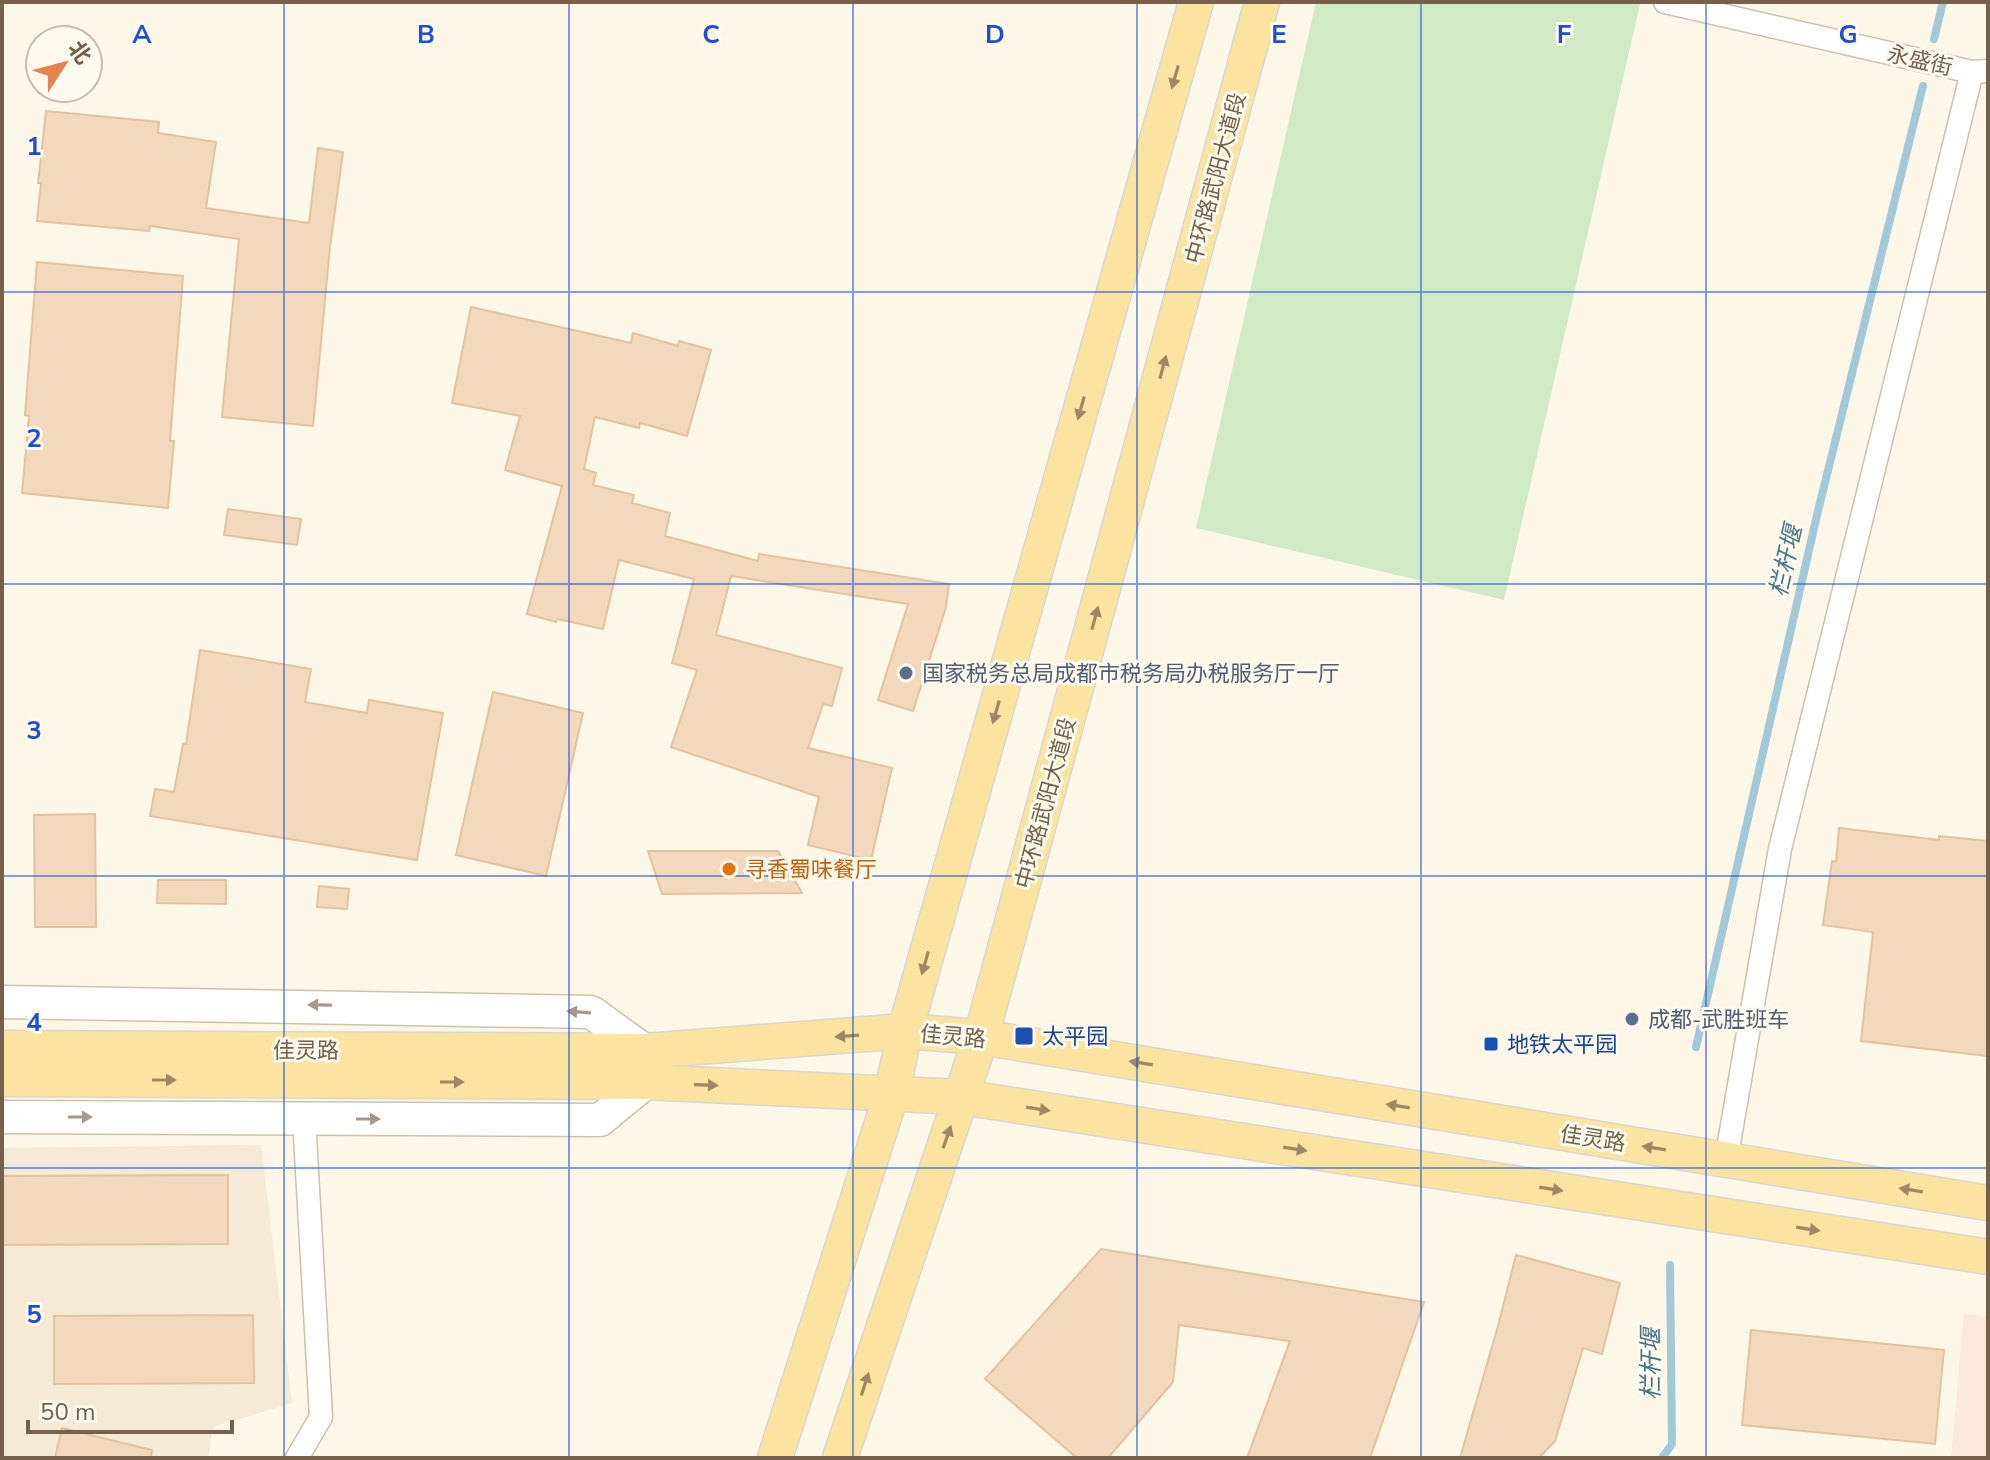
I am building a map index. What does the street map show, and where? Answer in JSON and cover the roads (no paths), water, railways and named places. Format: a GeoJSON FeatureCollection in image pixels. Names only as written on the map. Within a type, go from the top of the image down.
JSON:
{"type":"FeatureCollection","features":[{"type":"Feature","properties":{"kind":"main road"},"geometry":{"type":"LineString","coordinates":[[775,1458],[892,1092],[905,1031],[1196,2]]}},
{"type":"Feature","properties":{"kind":"main road","name":"中环路武阳大道段"},"geometry":{"type":"LineString","coordinates":[[840,1458],[981,1037],[1262,2]]}},
{"type":"Feature","properties":{"kind":"main road","name":"佳灵路"},"geometry":{"type":"LineString","coordinates":[[645,1067],[905,1031],[981,1037],[1988,1203]]}},
{"type":"Feature","properties":{"kind":"main road","name":"佳灵路"},"geometry":{"type":"LineString","coordinates":[[2,1048],[513,1067]]}},
{"type":"Feature","properties":{"kind":"main road","name":"佳灵路"},"geometry":{"type":"LineString","coordinates":[[2,1079],[513,1067],[645,1067],[961,1097],[1988,1257]]}},
{"type":"Feature","properties":{"kind":"street","name":"永盛街"},"geometry":{"type":"LineString","coordinates":[[1665,2],[1980,71]]}},
{"type":"Feature","properties":{"kind":"street"},"geometry":{"type":"LineString","coordinates":[[1726,1160],[1780,849],[1980,71]]}},
{"type":"Feature","properties":{"kind":"street"},"geometry":{"type":"LineString","coordinates":[[2,1002],[591,1012],[645,1067],[600,1120],[2,1117]]}},
{"type":"Feature","properties":{"kind":"street"},"geometry":{"type":"LineString","coordinates":[[297,1458],[321,1417],[304,1118]]}},
{"type":"Feature","properties":{"kind":"waterway","name":"栏杆堰"},"geometry":{"type":"LineString","coordinates":[[1934,39],[1943,2]]}},
{"type":"Feature","properties":{"kind":"waterway","name":"栏杆堰"},"geometry":{"type":"LineString","coordinates":[[1696,1047],[1817,515],[1923,86]]}},
{"type":"Feature","properties":{"kind":"waterway","name":"栏杆堰"},"geometry":{"type":"LineString","coordinates":[[1662,1458],[1672,1444],[1670,1265]]}},
{"type":"Feature","properties":{"kind":"place","name":"国家税务总局成都市税务局办税服务厅一厅"},"geometry":{"type":"Point","coordinates":[906,673]}},
{"type":"Feature","properties":{"kind":"place","name":"寻香蜀味餐厅"},"geometry":{"type":"Point","coordinates":[729,869]}},
{"type":"Feature","properties":{"kind":"place","name":"成都-武胜班车"},"geometry":{"type":"Point","coordinates":[1632,1019]}},
{"type":"Feature","properties":{"kind":"place","name":"太平园"},"geometry":{"type":"Point","coordinates":[1024,1036]}},
{"type":"Feature","properties":{"kind":"place","name":"地铁太平园"},"geometry":{"type":"Point","coordinates":[1491,1044]}}]}
